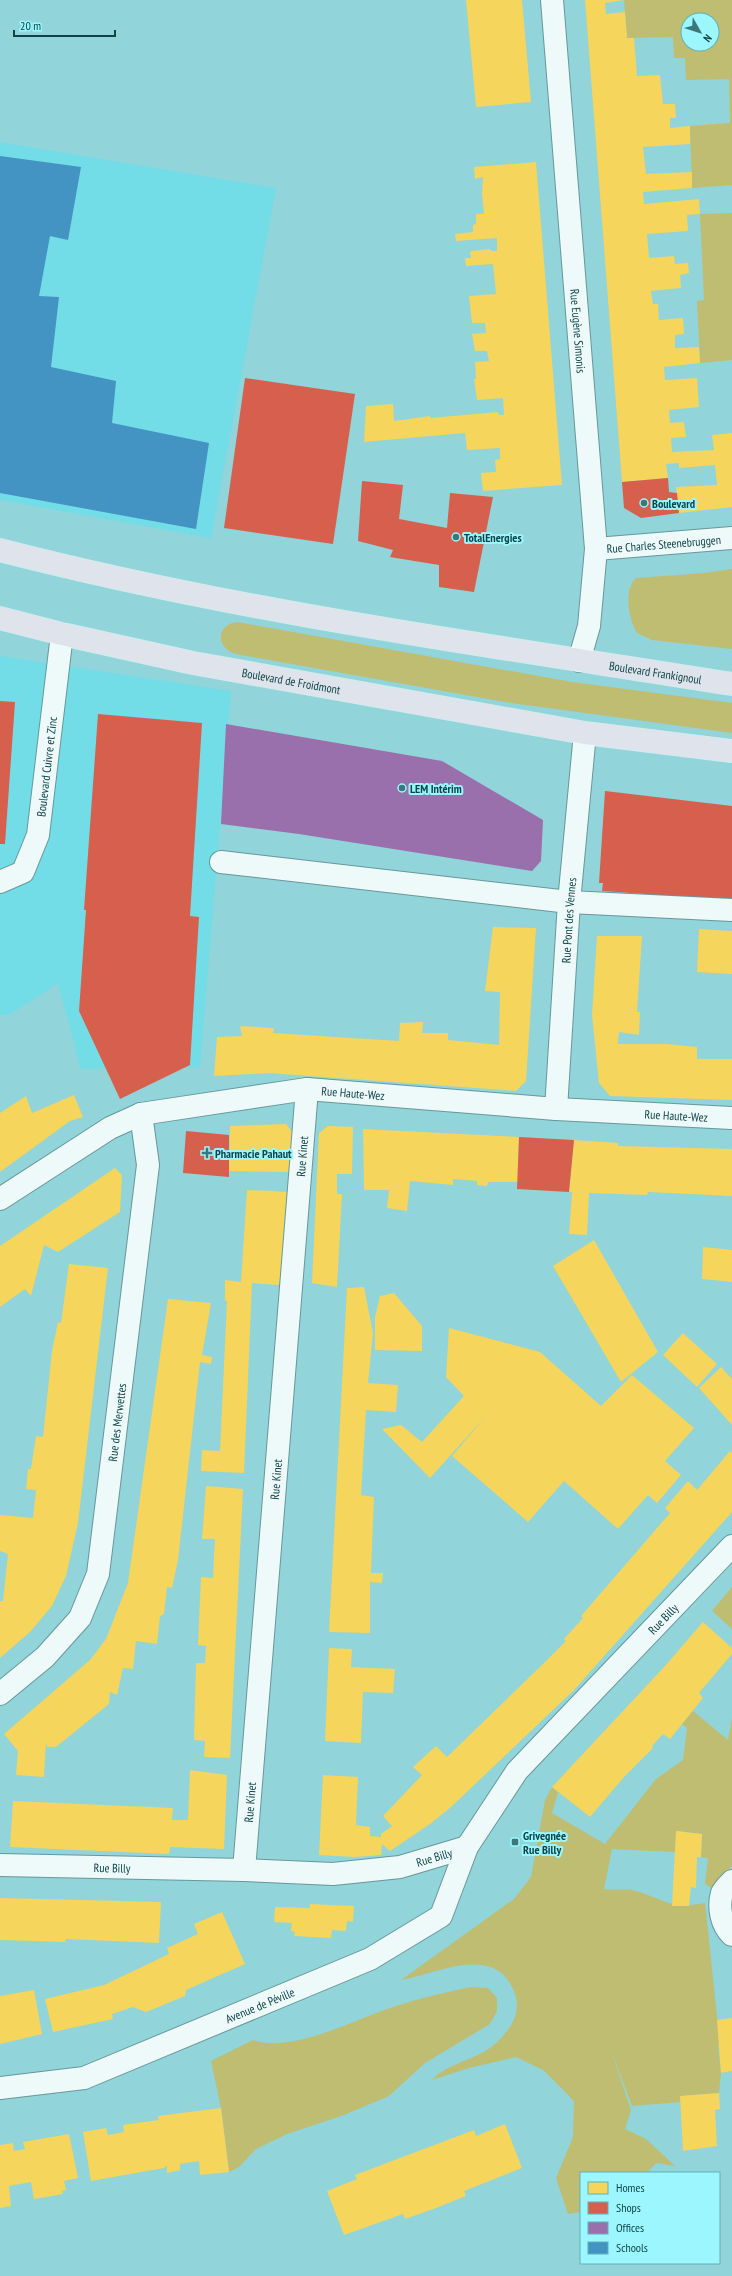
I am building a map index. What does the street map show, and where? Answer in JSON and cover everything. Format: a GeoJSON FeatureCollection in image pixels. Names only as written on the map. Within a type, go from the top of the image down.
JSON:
{"type":"FeatureCollection","features":[{"type":"Feature","properties":{"kind":"main road"},"geometry":{"type":"LineString","coordinates":[[0,550],[61,565],[347,624],[579,661]]}},
{"type":"Feature","properties":{"kind":"main road","name":"Boulevard de Froidmont"},"geometry":{"type":"LineString","coordinates":[[0,618],[62,634],[193,663],[585,733]]}},
{"type":"Feature","properties":{"kind":"main road","name":"Boulevard Frankignoul"},"geometry":{"type":"LineString","coordinates":[[579,661],[732,684]]}},
{"type":"Feature","properties":{"kind":"main road"},"geometry":{"type":"LineString","coordinates":[[585,733],[732,752]]}},
{"type":"Feature","properties":{"kind":"street","name":"Rue Eugène Simonis"},"geometry":{"type":"LineString","coordinates":[[552,0],[596,548],[589,626],[579,661]]}},
{"type":"Feature","properties":{"kind":"street","name":"Rue Charles Steenebruggen"},"geometry":{"type":"LineString","coordinates":[[596,548],[732,538]]}},
{"type":"Feature","properties":{"kind":"street","name":"Boulevard Cuivre et Zinc"},"geometry":{"type":"LineString","coordinates":[[0,882],[15,877],[23,872],[38,835],[62,634]]}},
{"type":"Feature","properties":{"kind":"street","name":"Rue Pont des Vennes"},"geometry":{"type":"LineString","coordinates":[[556,1109],[569,902],[585,733]]}},
{"type":"Feature","properties":{"kind":"street"},"geometry":{"type":"LineString","coordinates":[[221,862],[569,902],[732,910]]}},
{"type":"Feature","properties":{"kind":"street","name":"Rue Haute-Wez"},"geometry":{"type":"LineString","coordinates":[[0,1200],[110,1128],[141,1114],[307,1089],[556,1109],[732,1118]]}},
{"type":"Feature","properties":{"kind":"street","name":"Rue Kinet"},"geometry":{"type":"LineString","coordinates":[[244,1870],[307,1089]]}},
{"type":"Feature","properties":{"kind":"street","name":"Rue des Merwettes"},"geometry":{"type":"LineString","coordinates":[[0,1694],[45,1657],[80,1618],[98,1574],[148,1165],[141,1114]]}},
{"type":"Feature","properties":{"kind":"street","name":"Rue Billy"},"geometry":{"type":"LineString","coordinates":[[0,1865],[244,1870],[333,1874],[400,1867],[467,1847],[517,1771],[732,1546]]}},
{"type":"Feature","properties":{"kind":"street","name":"Avenue de Péville"},"geometry":{"type":"LineString","coordinates":[[0,2088],[84,2078],[370,1959],[442,1916],[467,1847]]}},
{"type":"Feature","properties":{"kind":"street"},"geometry":{"type":"LineString","coordinates":[[732,1880],[722,1892],[720,1912],[728,1931],[732,1935]]}},
{"type":"Feature","properties":{"kind":"shaded area"},"geometry":{"type":"Polygon","coordinates":[[[624,0],[732,0],[732,185],[692,188],[690,126],[730,123],[729,79],[686,80],[685,58],[674,58],[673,37],[627,38],[624,0]]]}},
{"type":"Feature","properties":{"kind":"shaded area"},"geometry":{"type":"Polygon","coordinates":[[[0,142],[276,188],[211,538],[0,500],[0,142]]]}},
{"type":"Feature","properties":{"kind":"shaded area"},"geometry":{"type":"Polygon","coordinates":[[[732,213],[732,360],[700,363],[697,301],[704,300],[700,214],[732,213]]]}},
{"type":"Feature","properties":{"kind":"shaded area"},"geometry":{"type":"Polygon","coordinates":[[[732,569],[732,649],[652,640],[637,633],[630,613],[628,597],[632,583],[636,578],[704,573],[732,569]]]}},
{"type":"Feature","properties":{"kind":"shaded area"},"geometry":{"type":"Polygon","coordinates":[[[237,622],[572,682],[732,703],[732,733],[505,702],[236,654],[229,651],[225,647],[221,637],[225,627],[237,622]]]}},
{"type":"Feature","properties":{"kind":"shaded area"},"geometry":{"type":"Polygon","coordinates":[[[0,656],[231,691],[200,1067],[81,1069],[58,983],[10,1014],[0,1015],[0,656]]]}},
{"type":"Feature","properties":{"kind":"shaded area"},"geometry":{"type":"Polygon","coordinates":[[[732,1587],[732,1629],[712,1611],[732,1587]]]}},
{"type":"Feature","properties":{"kind":"shaded area"},"geometry":{"type":"Polygon","coordinates":[[[693,1711],[728,1740],[732,1718],[732,1865],[715,1890],[705,1884],[708,1858],[701,1857],[702,1834],[677,1831],[675,1852],[612,1849],[604,1889],[632,1890],[677,1905],[694,1905],[705,1903],[720,2044],[718,2045],[721,2073],[719,2093],[680,2096],[681,2102],[632,2106],[611,2050],[631,2110],[625,2129],[646,2139],[675,2166],[656,2163],[648,2172],[580,2172],[580,2212],[568,2214],[556,2178],[573,2137],[574,2101],[543,2070],[516,2057],[469,2068],[432,2080],[446,2069],[488,2049],[505,2034],[513,2022],[517,2008],[515,1994],[506,1978],[495,1969],[481,1965],[466,1965],[401,1980],[514,1899],[531,1877],[545,1800],[552,1787],[558,1792],[552,1813],[605,1844],[656,1779],[683,1760],[687,1728],[682,1724],[693,1711]]]}},
{"type":"Feature","properties":{"kind":"shaded area"},"geometry":{"type":"Polygon","coordinates":[[[471,1987],[488,1988],[497,1998],[497,2011],[490,2024],[425,2063],[389,2096],[344,2115],[287,2134],[256,2149],[239,2167],[229,2172],[221,2108],[211,2061],[253,2040],[269,2043],[306,2039],[344,2026],[380,2011],[415,2000],[471,1987]]]}},
{"type":"Feature","properties":{"kind":"building: Homes"},"geometry":{"type":"Polygon","coordinates":[[[466,0],[522,0],[531,102],[476,107],[466,0]]]}},
{"type":"Feature","properties":{"kind":"building: Homes"},"geometry":{"type":"Polygon","coordinates":[[[585,0],[624,0],[605,3],[606,14],[625,12],[627,38],[634,38],[637,76],[660,75],[663,104],[675,104],[676,118],[670,118],[670,128],[690,126],[690,144],[643,147],[646,174],[692,172],[692,188],[643,192],[644,204],[699,199],[700,214],[687,215],[688,231],[647,234],[649,258],[674,256],[675,264],[688,263],[689,273],[680,275],[681,288],[651,291],[653,304],[658,304],[659,320],[683,318],[684,334],[675,335],[675,348],[699,347],[700,363],[664,367],[665,380],[697,378],[699,407],[669,410],[670,423],[684,422],[686,437],[671,438],[672,452],[714,450],[712,435],[732,433],[732,507],[679,513],[676,487],[717,485],[715,465],[679,468],[679,463],[666,464],[668,478],[622,482],[585,0]]]}},
{"type":"Feature","properties":{"kind":"building: Homes"},"geometry":{"type":"Polygon","coordinates":[[[536,162],[562,485],[483,491],[481,473],[496,472],[495,460],[500,459],[500,448],[467,450],[465,433],[364,442],[366,406],[393,404],[394,421],[430,416],[430,418],[498,412],[499,415],[504,415],[503,398],[477,400],[474,379],[476,379],[475,362],[489,361],[487,351],[475,351],[472,334],[486,333],[485,323],[472,323],[469,296],[496,294],[493,264],[466,266],[465,258],[471,258],[470,252],[472,251],[490,249],[492,251],[497,251],[497,238],[456,241],[455,234],[473,232],[473,225],[476,224],[476,214],[484,214],[482,193],[483,177],[475,179],[474,167],[536,162]]]}},
{"type":"Feature","properties":{"kind":"building: Homes"},"geometry":{"type":"Polygon","coordinates":[[[493,927],[536,928],[526,1081],[516,1091],[269,1073],[214,1076],[217,1037],[242,1036],[240,1026],[274,1028],[273,1033],[399,1041],[400,1023],[423,1022],[422,1033],[448,1033],[448,1040],[499,1045],[500,992],[485,991],[493,927]]]}},
{"type":"Feature","properties":{"kind":"building: Homes"},"geometry":{"type":"Polygon","coordinates":[[[699,929],[732,931],[732,974],[697,972],[699,929]]]}},
{"type":"Feature","properties":{"kind":"building: Homes"},"geometry":{"type":"Polygon","coordinates":[[[597,936],[642,936],[637,1012],[640,1012],[639,1035],[619,1032],[618,1044],[666,1044],[697,1047],[697,1059],[732,1059],[732,1100],[610,1096],[599,1083],[592,1015],[597,936]]]}},
{"type":"Feature","properties":{"kind":"building: Homes"},"geometry":{"type":"Polygon","coordinates":[[[74,1095],[83,1117],[70,1121],[0,1172],[0,1113],[26,1096],[32,1113],[74,1095]]]}},
{"type":"Feature","properties":{"kind":"building: Homes"},"geometry":{"type":"Polygon","coordinates":[[[286,1124],[293,1133],[291,1172],[229,1171],[230,1126],[286,1124]]]}},
{"type":"Feature","properties":{"kind":"building: Homes"},"geometry":{"type":"Polygon","coordinates":[[[328,1126],[353,1127],[352,1174],[337,1174],[337,1194],[342,1194],[337,1287],[312,1283],[319,1133],[328,1126]]]}},
{"type":"Feature","properties":{"kind":"building: Homes"},"geometry":{"type":"Polygon","coordinates":[[[363,1129],[519,1137],[518,1182],[488,1182],[487,1186],[477,1185],[477,1181],[453,1179],[453,1185],[410,1181],[407,1211],[387,1208],[389,1190],[364,1190],[363,1129]]]}},
{"type":"Feature","properties":{"kind":"building: Homes"},"geometry":{"type":"Polygon","coordinates":[[[574,1140],[618,1143],[618,1146],[732,1149],[732,1196],[648,1192],[647,1195],[589,1193],[587,1235],[569,1234],[572,1192],[569,1192],[574,1140]]]}},
{"type":"Feature","properties":{"kind":"building: Homes"},"geometry":{"type":"Polygon","coordinates":[[[115,1168],[122,1175],[120,1212],[58,1252],[44,1245],[31,1296],[25,1289],[0,1307],[0,1246],[115,1168]]]}},
{"type":"Feature","properties":{"kind":"building: Homes"},"geometry":{"type":"Polygon","coordinates":[[[247,1190],[291,1192],[280,1284],[252,1283],[244,1473],[201,1471],[202,1450],[220,1451],[227,1301],[225,1301],[225,1280],[241,1282],[247,1190]]]}},
{"type":"Feature","properties":{"kind":"building: Homes"},"geometry":{"type":"Polygon","coordinates":[[[594,1240],[658,1352],[621,1382],[553,1266],[594,1240]]]}},
{"type":"Feature","properties":{"kind":"building: Homes"},"geometry":{"type":"Polygon","coordinates":[[[703,1247],[732,1250],[732,1282],[702,1279],[703,1247]]]}},
{"type":"Feature","properties":{"kind":"building: Homes"},"geometry":{"type":"Polygon","coordinates":[[[69,1264],[108,1268],[78,1523],[66,1576],[52,1606],[30,1632],[0,1658],[0,1601],[3,1601],[8,1554],[0,1551],[0,1515],[33,1518],[36,1490],[26,1489],[28,1469],[31,1469],[36,1436],[43,1437],[52,1351],[58,1322],[61,1323],[69,1264]]]}},
{"type":"Feature","properties":{"kind":"building: Homes"},"geometry":{"type":"Polygon","coordinates":[[[364,1287],[373,1333],[368,1383],[398,1385],[396,1412],[366,1410],[361,1495],[374,1497],[371,1573],[383,1573],[382,1583],[370,1582],[370,1633],[329,1632],[347,1288],[364,1287]]]}},
{"type":"Feature","properties":{"kind":"building: Homes"},"geometry":{"type":"Polygon","coordinates":[[[394,1293],[422,1326],[422,1351],[375,1350],[375,1317],[380,1296],[394,1293]]]}},
{"type":"Feature","properties":{"kind":"building: Homes"},"geometry":{"type":"Polygon","coordinates":[[[168,1299],[211,1303],[202,1355],[212,1357],[211,1364],[200,1362],[178,1560],[172,1588],[167,1587],[164,1614],[160,1616],[157,1644],[136,1641],[133,1669],[123,1668],[117,1695],[110,1692],[109,1704],[56,1747],[47,1747],[46,1742],[44,1777],[16,1775],[18,1751],[4,1734],[90,1660],[106,1639],[128,1583],[168,1299]]]}},
{"type":"Feature","properties":{"kind":"building: Homes"},"geometry":{"type":"Polygon","coordinates":[[[449,1328],[540,1352],[601,1406],[632,1375],[694,1428],[665,1461],[681,1475],[657,1503],[648,1495],[618,1529],[564,1481],[528,1522],[452,1456],[487,1415],[430,1478],[382,1429],[401,1425],[422,1442],[464,1396],[446,1377],[449,1328]]]}},
{"type":"Feature","properties":{"kind":"building: Homes"},"geometry":{"type":"Polygon","coordinates":[[[683,1333],[717,1364],[697,1387],[663,1355],[683,1333]]]}},
{"type":"Feature","properties":{"kind":"building: Homes"},"geometry":{"type":"Polygon","coordinates":[[[721,1367],[732,1379],[732,1425],[699,1388],[721,1367]]]}},
{"type":"Feature","properties":{"kind":"building: Homes"},"geometry":{"type":"Polygon","coordinates":[[[730,1451],[732,1453],[732,1512],[574,1690],[451,1807],[430,1824],[390,1851],[382,1844],[381,1855],[355,1857],[319,1855],[323,1775],[358,1777],[356,1825],[370,1827],[370,1836],[381,1837],[381,1834],[392,1826],[383,1816],[422,1775],[413,1767],[436,1746],[447,1757],[546,1661],[566,1641],[564,1639],[583,1618],[581,1616],[670,1513],[665,1508],[688,1481],[697,1490],[730,1451]]]}},
{"type":"Feature","properties":{"kind":"building: Homes"},"geometry":{"type":"Polygon","coordinates":[[[206,1486],[243,1489],[230,1758],[204,1757],[205,1741],[194,1740],[196,1663],[205,1663],[206,1646],[198,1645],[201,1577],[213,1578],[215,1539],[202,1539],[206,1486]]]}},
{"type":"Feature","properties":{"kind":"building: Homes"},"geometry":{"type":"Polygon","coordinates":[[[703,1622],[732,1648],[732,1654],[699,1693],[703,1698],[670,1739],[663,1734],[652,1746],[653,1748],[624,1777],[590,1817],[552,1787],[664,1667],[703,1622]]]}},
{"type":"Feature","properties":{"kind":"building: Homes"},"geometry":{"type":"Polygon","coordinates":[[[329,1648],[352,1649],[351,1667],[395,1669],[393,1693],[363,1692],[361,1743],[325,1741],[329,1648]]]}},
{"type":"Feature","properties":{"kind":"building: Homes"},"geometry":{"type":"Polygon","coordinates":[[[190,1770],[227,1775],[224,1849],[170,1847],[169,1854],[10,1847],[13,1801],[173,1808],[172,1820],[188,1820],[190,1770]]]}},
{"type":"Feature","properties":{"kind":"building: Homes"},"geometry":{"type":"Polygon","coordinates":[[[676,1831],[702,1834],[701,1857],[697,1857],[696,1888],[691,1887],[689,1906],[672,1906],[676,1831]]]}},
{"type":"Feature","properties":{"kind":"building: Homes"},"geometry":{"type":"Polygon","coordinates":[[[0,1898],[161,1902],[159,1943],[66,1939],[65,1942],[0,1940],[0,1898]]]}},
{"type":"Feature","properties":{"kind":"building: Homes"},"geometry":{"type":"Polygon","coordinates":[[[310,1904],[354,1906],[353,1922],[347,1921],[346,1931],[332,1930],[331,1938],[294,1936],[295,1932],[291,1931],[292,1923],[274,1922],[275,1907],[310,1908],[310,1904]]]}},
{"type":"Feature","properties":{"kind":"building: Homes"},"geometry":{"type":"Polygon","coordinates":[[[222,1912],[245,1964],[186,1990],[185,1996],[146,2012],[133,2007],[112,2014],[113,2019],[53,2032],[45,1999],[104,1985],[169,1954],[167,1948],[198,1934],[194,1924],[222,1912]]]}},
{"type":"Feature","properties":{"kind":"building: Homes"},"geometry":{"type":"Polygon","coordinates":[[[34,1990],[42,2034],[0,2044],[0,1996],[34,1990]]]}},
{"type":"Feature","properties":{"kind":"building: Homes"},"geometry":{"type":"Polygon","coordinates":[[[732,2018],[732,2071],[721,2073],[717,2020],[732,2018]]]}},
{"type":"Feature","properties":{"kind":"building: Homes"},"geometry":{"type":"Polygon","coordinates":[[[719,2093],[720,2109],[715,2110],[717,2146],[683,2151],[680,2096],[719,2093]]]}},
{"type":"Feature","properties":{"kind":"building: Homes"},"geometry":{"type":"Polygon","coordinates":[[[221,2108],[229,2172],[200,2175],[199,2161],[180,2164],[180,2170],[167,2173],[167,2166],[164,2168],[91,2181],[83,2132],[106,2128],[108,2135],[124,2132],[123,2125],[159,2120],[158,2116],[221,2108]]]}},
{"type":"Feature","properties":{"kind":"building: Homes"},"geometry":{"type":"Polygon","coordinates":[[[505,2124],[522,2168],[464,2191],[466,2196],[436,2208],[405,2219],[403,2214],[344,2235],[327,2191],[357,2179],[355,2175],[474,2130],[476,2136],[505,2124]]]}},
{"type":"Feature","properties":{"kind":"building: Homes"},"geometry":{"type":"Polygon","coordinates":[[[69,2134],[78,2178],[64,2181],[66,2190],[62,2191],[63,2194],[34,2199],[31,2182],[9,2186],[11,2206],[0,2208],[0,2145],[13,2143],[14,2151],[25,2149],[23,2142],[69,2134]]]}},
{"type":"Feature","properties":{"kind":"building: Shops"},"geometry":{"type":"Polygon","coordinates":[[[245,378],[355,394],[333,544],[224,528],[245,378]]]}},
{"type":"Feature","properties":{"kind":"building: Shops"},"geometry":{"type":"Polygon","coordinates":[[[668,478],[669,492],[677,493],[679,513],[641,518],[624,508],[622,482],[668,478]]]}},
{"type":"Feature","properties":{"kind":"building: Shops"},"geometry":{"type":"Polygon","coordinates":[[[362,481],[403,485],[399,519],[447,528],[450,493],[493,497],[474,592],[439,587],[439,565],[390,557],[393,550],[358,541],[362,481]]]}},
{"type":"Feature","properties":{"kind":"building: Shops"},"geometry":{"type":"Polygon","coordinates":[[[0,701],[15,702],[5,844],[0,844],[0,701]]]}},
{"type":"Feature","properties":{"kind":"building: Shops"},"geometry":{"type":"Polygon","coordinates":[[[98,714],[202,723],[190,916],[199,917],[190,1065],[120,1099],[79,1011],[86,910],[84,910],[98,714]]]}},
{"type":"Feature","properties":{"kind":"building: Shops"},"geometry":{"type":"Polygon","coordinates":[[[605,791],[732,806],[732,900],[602,891],[603,883],[599,883],[605,791]]]}},
{"type":"Feature","properties":{"kind":"building: Shops","name":"Pharmacie Pahaut"},"geometry":{"type":"Polygon","coordinates":[[[186,1131],[229,1135],[229,1177],[183,1173],[186,1131]]]}},
{"type":"Feature","properties":{"kind":"building: Shops"},"geometry":{"type":"Polygon","coordinates":[[[519,1137],[574,1140],[569,1192],[517,1189],[519,1137]]]}},
{"type":"Feature","properties":{"kind":"building: Offices"},"geometry":{"type":"Polygon","coordinates":[[[226,724],[442,761],[543,820],[541,861],[532,871],[299,834],[221,824],[226,724]]]}},
{"type":"Feature","properties":{"kind":"building: Schools"},"geometry":{"type":"Polygon","coordinates":[[[0,156],[81,167],[68,240],[50,236],[39,296],[59,297],[51,367],[116,381],[112,423],[209,443],[196,529],[0,493],[0,156]]]}},
{"type":"Feature","properties":{"kind":"place","name":"Boulevard"},"geometry":{"type":"Point","coordinates":[644,503]}},
{"type":"Feature","properties":{"kind":"place","name":"TotalEnergies"},"geometry":{"type":"Point","coordinates":[456,537]}},
{"type":"Feature","properties":{"kind":"place","name":"LEM Intérim"},"geometry":{"type":"Point","coordinates":[402,788]}},
{"type":"Feature","properties":{"kind":"place","name":"Pharmacie Pahaut"},"geometry":{"type":"Point","coordinates":[207,1153]}},
{"type":"Feature","properties":{"kind":"place","name":"Grivegnée Rue Billy"},"geometry":{"type":"Point","coordinates":[515,1842]}}]}
